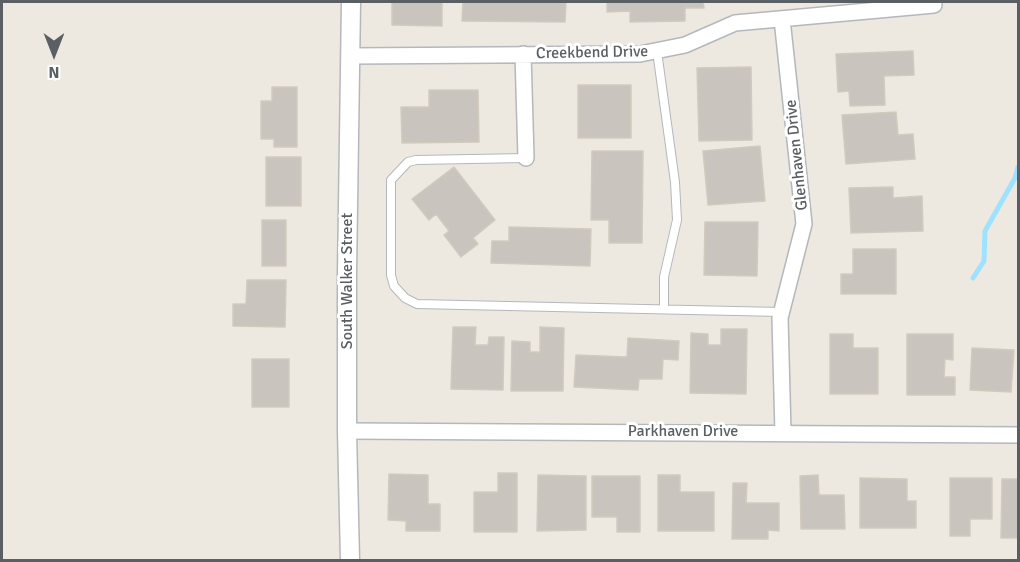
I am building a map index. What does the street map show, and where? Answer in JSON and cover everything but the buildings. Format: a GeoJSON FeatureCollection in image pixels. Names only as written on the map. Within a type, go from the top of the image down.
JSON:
{"type":"FeatureCollection","features":[{"type":"Feature","properties":{"kind":"street","name":"South Walker Street"},"geometry":{"type":"LineString","coordinates":[[350,561],[347,431],[351,2]]}},
{"type":"Feature","properties":{"kind":"street","name":"Creekbend Drive"},"geometry":{"type":"LineString","coordinates":[[351,56],[640,54],[685,45],[735,23],[934,5]]}},
{"type":"Feature","properties":{"kind":"street","name":"Glenhaven Drive"},"geometry":{"type":"LineString","coordinates":[[782,19],[804,224],[780,318],[783,433]]}},
{"type":"Feature","properties":{"kind":"street"},"geometry":{"type":"LineString","coordinates":[[523,54],[526,158]]}},
{"type":"Feature","properties":{"kind":"street","name":"Parkhaven Drive"},"geometry":{"type":"LineString","coordinates":[[347,431],[1018,435]]}},
{"type":"Feature","properties":{"kind":"lane"},"geometry":{"type":"LineString","coordinates":[[657,51],[675,182],[677,220],[664,277],[664,309]]}},
{"type":"Feature","properties":{"kind":"lane"},"geometry":{"type":"LineString","coordinates":[[526,158],[416,160],[408,162],[390,180],[390,275],[394,286],[405,298],[417,304],[781,312]]}},
{"type":"Feature","properties":{"kind":"waterway"},"geometry":{"type":"LineString","coordinates":[[973,278],[984,261],[985,231],[1015,178],[1018,167]]}}]}
